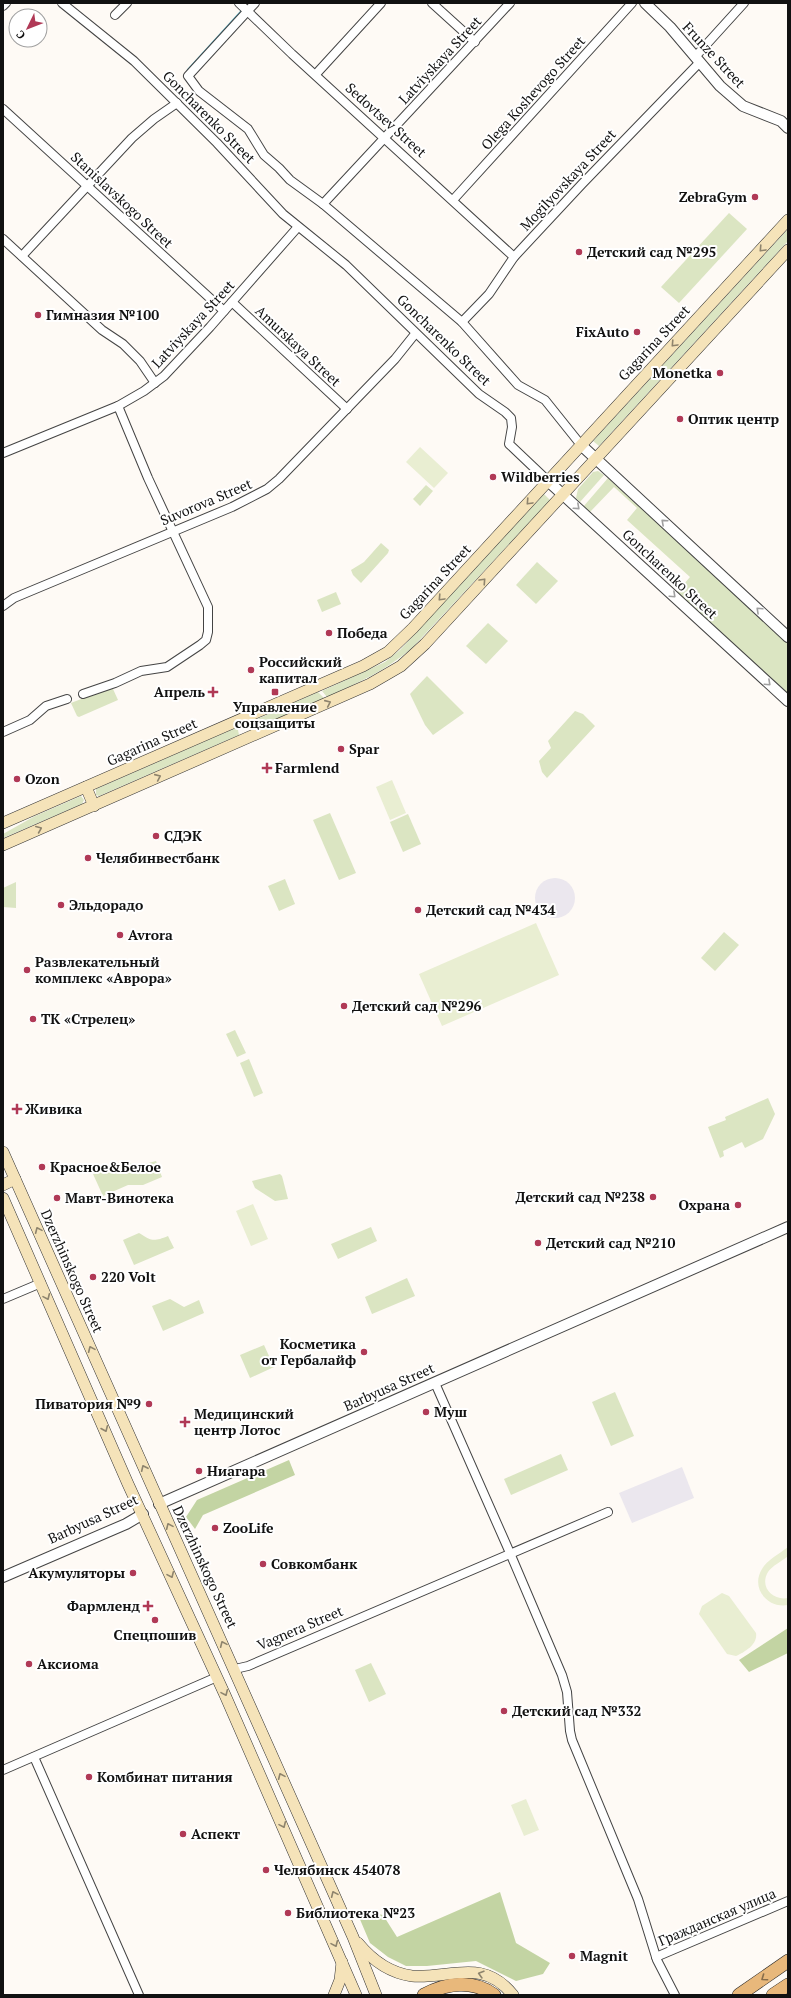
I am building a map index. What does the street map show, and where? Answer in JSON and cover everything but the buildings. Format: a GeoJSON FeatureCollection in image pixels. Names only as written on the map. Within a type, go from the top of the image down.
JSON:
{"type":"FeatureCollection","features":[{"type":"Feature","properties":{"kind":"main road","name":"Gagarina Street"},"geometry":{"type":"LineString","coordinates":[[3,823],[363,666],[388,652],[409,632],[788,220]]}},
{"type":"Feature","properties":{"kind":"main road"},"geometry":{"type":"LineString","coordinates":[[3,845],[370,684],[401,666],[425,644],[788,250]]}},
{"type":"Feature","properties":{"kind":"main road"},"geometry":{"type":"LineString","coordinates":[[243,719],[251,737]]}},
{"type":"Feature","properties":{"kind":"main road"},"geometry":{"type":"LineString","coordinates":[[86,787],[94,806]]}},
{"type":"Feature","properties":{"kind":"main road","name":"Dzerzhinskogo Street"},"geometry":{"type":"LineString","coordinates":[[3,1152],[353,1937],[376,1995]]}},
{"type":"Feature","properties":{"kind":"main road"},"geometry":{"type":"LineString","coordinates":[[3,1185],[15,1179]]}},
{"type":"Feature","properties":{"kind":"main road"},"geometry":{"type":"LineString","coordinates":[[3,1198],[217,1677],[356,1995]]}},
{"type":"Feature","properties":{"kind":"main road"},"geometry":{"type":"LineString","coordinates":[[41,1283],[58,1277]]}},
{"type":"Feature","properties":{"kind":"main road","name":"Barbyusa Street"},"geometry":{"type":"LineString","coordinates":[[143,1514],[159,1504]]}},
{"type":"Feature","properties":{"kind":"main road","name":"Vagnera Street"},"geometry":{"type":"LineString","coordinates":[[217,1677],[234,1669]]}},
{"type":"Feature","properties":{"kind":"main road"},"geometry":{"type":"LineString","coordinates":[[353,1937],[372,1958],[386,1968],[398,1973],[419,1976],[458,1971],[477,1973],[495,1980],[513,1995]]}},
{"type":"Feature","properties":{"kind":"main road"},"geometry":{"type":"LineString","coordinates":[[334,1995],[340,1980],[342,1960]]}},
{"type":"Feature","properties":{"kind":"main road"},"geometry":{"type":"LineString","coordinates":[[739,1995],[788,1961]]}},
{"type":"Feature","properties":{"kind":"main road"},"geometry":{"type":"LineString","coordinates":[[424,1995],[441,1987],[462,1984],[482,1988],[494,1995]]}},
{"type":"Feature","properties":{"kind":"main road"},"geometry":{"type":"LineString","coordinates":[[773,1995],[788,1985]]}},
{"type":"Feature","properties":{"kind":"street"},"geometry":{"type":"LineString","coordinates":[[3,6],[6,3]]}},
{"type":"Feature","properties":{"kind":"street","name":"Goncharenko Street"},"geometry":{"type":"LineString","coordinates":[[62,3],[134,61],[177,103],[297,228],[351,269],[415,334],[479,394],[505,412],[511,418],[512,427],[509,444],[788,701]]}},
{"type":"Feature","properties":{"kind":"street"},"geometry":{"type":"LineString","coordinates":[[115,15],[127,3]]}},
{"type":"Feature","properties":{"kind":"street","name":"Sedovtsev Street"},"geometry":{"type":"LineString","coordinates":[[239,3],[292,54],[386,138],[514,257]]}},
{"type":"Feature","properties":{"kind":"street"},"geometry":{"type":"LineString","coordinates":[[248,11],[255,3]]}},
{"type":"Feature","properties":{"kind":"street"},"geometry":{"type":"LineString","coordinates":[[316,74],[382,3]]}},
{"type":"Feature","properties":{"kind":"street"},"geometry":{"type":"LineString","coordinates":[[432,3],[474,42]]}},
{"type":"Feature","properties":{"kind":"street","name":"Latviyskaya Street"},"geometry":{"type":"LineString","coordinates":[[323,204],[510,3]]}},
{"type":"Feature","properties":{"kind":"street","name":"Olega Koshevogo Street"},"geometry":{"type":"LineString","coordinates":[[453,200],[632,3]]}},
{"type":"Feature","properties":{"kind":"street","name":"Frunze Street"},"geometry":{"type":"LineString","coordinates":[[645,3],[670,28],[720,86],[743,106],[781,121],[788,128]]}},
{"type":"Feature","properties":{"kind":"street","name":"Mogilyovskaya Street"},"geometry":{"type":"LineString","coordinates":[[462,322],[489,294],[514,257],[698,59],[744,3]]}},
{"type":"Feature","properties":{"kind":"street","name":"Goncharenko Street"},"geometry":{"type":"LineString","coordinates":[[248,11],[188,76],[199,90],[248,129],[264,155],[290,180],[323,204],[462,322],[518,384],[545,400],[595,460],[788,637]]}},
{"type":"Feature","properties":{"kind":"street"},"geometry":{"type":"LineString","coordinates":[[22,256],[145,126],[177,103]]}},
{"type":"Feature","properties":{"kind":"street","name":"Stanislavskogo Street"},"geometry":{"type":"LineString","coordinates":[[3,109],[224,311]]}},
{"type":"Feature","properties":{"kind":"street","name":"Latviyskaya Street"},"geometry":{"type":"LineString","coordinates":[[3,453],[118,406],[155,383],[173,367],[297,228]]}},
{"type":"Feature","properties":{"kind":"street"},"geometry":{"type":"LineString","coordinates":[[3,239],[102,330],[123,344],[140,361],[155,383]]}},
{"type":"Feature","properties":{"kind":"street","name":"Amurskaya Street"},"geometry":{"type":"LineString","coordinates":[[232,302],[347,409]]}},
{"type":"Feature","properties":{"kind":"street","name":"Suvorova Street"},"geometry":{"type":"LineString","coordinates":[[3,606],[14,598],[232,507],[267,489],[279,479],[395,359],[415,334]]}},
{"type":"Feature","properties":{"kind":"street"},"geometry":{"type":"LineString","coordinates":[[83,694],[115,683],[141,671],[167,667],[206,640],[208,607],[172,531],[118,406]]}},
{"type":"Feature","properties":{"kind":"street"},"geometry":{"type":"LineString","coordinates":[[3,732],[30,720],[46,706],[67,699]]}},
{"type":"Feature","properties":{"kind":"street","name":"Barbyusa Street"},"geometry":{"type":"LineString","coordinates":[[159,1504],[788,1227]]}},
{"type":"Feature","properties":{"kind":"street"},"geometry":{"type":"LineString","coordinates":[[3,1299],[41,1283]]}},
{"type":"Feature","properties":{"kind":"street"},"geometry":{"type":"LineString","coordinates":[[435,1383],[562,1675],[567,1692],[572,1740],[638,1898],[656,1957],[663,1974],[675,1995]]}},
{"type":"Feature","properties":{"kind":"street","name":"Vagnera Street"},"geometry":{"type":"LineString","coordinates":[[234,1669],[248,1666],[608,1512]]}},
{"type":"Feature","properties":{"kind":"street","name":"Barbyusa Street"},"geometry":{"type":"LineString","coordinates":[[3,1577],[126,1524],[143,1514]]}},
{"type":"Feature","properties":{"kind":"street","name":"Vagnera Street"},"geometry":{"type":"LineString","coordinates":[[3,1770],[217,1677]]}},
{"type":"Feature","properties":{"kind":"street"},"geometry":{"type":"LineString","coordinates":[[34,1757],[139,1995]]}},
{"type":"Feature","properties":{"kind":"street","name":"Гражданская улица"},"geometry":{"type":"LineString","coordinates":[[656,1957],[788,1901]]}},
{"type":"Feature","properties":{"kind":"shaded area"},"geometry":{"type":"Polygon","coordinates":[[[551,878],[559,878],[566,881],[572,887],[575,898],[572,909],[566,915],[559,918],[551,918],[544,915],[538,909],[535,902],[535,894],[538,887],[544,881],[551,878]]]}},
{"type":"Feature","properties":{"kind":"shaded area"},"geometry":{"type":"Polygon","coordinates":[[[682,1467],[694,1498],[632,1523],[619,1493],[682,1467]]]}},
{"type":"Feature","properties":{"kind":"green space"},"geometry":{"type":"Polygon","coordinates":[[[729,213],[747,229],[679,303],[661,287],[729,213]]]}},
{"type":"Feature","properties":{"kind":"green space"},"geometry":{"type":"Polygon","coordinates":[[[788,229],[788,241],[599,446],[593,441],[788,229]]]}},
{"type":"Feature","properties":{"kind":"green space"},"geometry":{"type":"Polygon","coordinates":[[[420,447],[448,473],[434,488],[406,462],[420,447]]]}},
{"type":"Feature","properties":{"kind":"green space"},"geometry":{"type":"Polygon","coordinates":[[[598,471],[604,475],[580,502],[576,498],[578,489],[593,472],[598,471]]]}},
{"type":"Feature","properties":{"kind":"green space"},"geometry":{"type":"Polygon","coordinates":[[[608,478],[788,638],[788,696],[641,561],[677,592],[690,577],[627,520],[637,508],[614,487],[590,512],[636,556],[583,507],[608,478]]]}},
{"type":"Feature","properties":{"kind":"green space"},"geometry":{"type":"Polygon","coordinates":[[[426,485],[433,491],[420,506],[413,499],[426,485]]]}},
{"type":"Feature","properties":{"kind":"green space"},"geometry":{"type":"Polygon","coordinates":[[[544,494],[550,500],[413,647],[383,669],[327,697],[322,691],[385,662],[400,650],[544,494]]]}},
{"type":"Feature","properties":{"kind":"green space"},"geometry":{"type":"Polygon","coordinates":[[[381,543],[389,550],[388,553],[361,583],[353,575],[351,570],[364,562],[381,543]]]}},
{"type":"Feature","properties":{"kind":"green space"},"geometry":{"type":"Polygon","coordinates":[[[537,562],[558,581],[536,604],[516,585],[537,562]]]}},
{"type":"Feature","properties":{"kind":"green space"},"geometry":{"type":"Polygon","coordinates":[[[336,592],[341,604],[322,612],[317,600],[336,592]]]}},
{"type":"Feature","properties":{"kind":"green space"},"geometry":{"type":"Polygon","coordinates":[[[488,623],[508,641],[486,664],[466,646],[488,623]]]}},
{"type":"Feature","properties":{"kind":"green space"},"geometry":{"type":"Polygon","coordinates":[[[427,676],[464,713],[433,735],[425,725],[410,694],[427,676]]]}},
{"type":"Feature","properties":{"kind":"green space"},"geometry":{"type":"Polygon","coordinates":[[[109,688],[113,689],[118,700],[79,717],[77,716],[71,703],[109,688]]]}},
{"type":"Feature","properties":{"kind":"green space"},"geometry":{"type":"Polygon","coordinates":[[[318,692],[324,698],[258,727],[253,725],[253,721],[318,692]]]}},
{"type":"Feature","properties":{"kind":"green space"},"geometry":{"type":"Polygon","coordinates":[[[575,711],[583,714],[595,726],[547,778],[542,772],[539,761],[551,748],[548,741],[575,711]]]}},
{"type":"Feature","properties":{"kind":"green space"},"geometry":{"type":"Polygon","coordinates":[[[235,728],[238,730],[239,735],[99,796],[96,795],[96,789],[235,728]]]}},
{"type":"Feature","properties":{"kind":"green space"},"geometry":{"type":"Polygon","coordinates":[[[392,780],[406,813],[390,820],[376,787],[392,780]]]}},
{"type":"Feature","properties":{"kind":"green space"},"geometry":{"type":"Polygon","coordinates":[[[81,796],[84,800],[82,804],[3,838],[3,834],[35,816],[81,796]]]}},
{"type":"Feature","properties":{"kind":"green space"},"geometry":{"type":"Polygon","coordinates":[[[330,813],[356,873],[339,880],[313,820],[330,813]]]}},
{"type":"Feature","properties":{"kind":"green space"},"geometry":{"type":"Polygon","coordinates":[[[408,814],[421,844],[403,852],[390,822],[408,814]]]}},
{"type":"Feature","properties":{"kind":"green space"},"geometry":{"type":"Polygon","coordinates":[[[285,879],[295,904],[279,911],[268,886],[285,879]]]}},
{"type":"Feature","properties":{"kind":"green space"},"geometry":{"type":"Polygon","coordinates":[[[16,882],[16,908],[3,907],[3,888],[16,882]]]}},
{"type":"Feature","properties":{"kind":"green space"},"geometry":{"type":"Polygon","coordinates":[[[536,923],[559,975],[442,1026],[419,974],[536,923]]]}},
{"type":"Feature","properties":{"kind":"green space"},"geometry":{"type":"Polygon","coordinates":[[[724,932],[739,945],[715,971],[701,958],[724,932]]]}},
{"type":"Feature","properties":{"kind":"green space"},"geometry":{"type":"Polygon","coordinates":[[[235,1030],[246,1053],[237,1057],[226,1034],[235,1030]]]}},
{"type":"Feature","properties":{"kind":"green space"},"geometry":{"type":"Polygon","coordinates":[[[249,1059],[263,1093],[254,1097],[240,1063],[249,1059]]]}},
{"type":"Feature","properties":{"kind":"green space"},"geometry":{"type":"Polygon","coordinates":[[[768,1098],[775,1114],[763,1139],[745,1148],[742,1142],[723,1151],[724,1156],[720,1158],[708,1127],[726,1120],[725,1117],[768,1098]]]}},
{"type":"Feature","properties":{"kind":"green space"},"geometry":{"type":"Polygon","coordinates":[[[125,1160],[137,1166],[156,1161],[162,1177],[143,1185],[128,1185],[103,1196],[93,1174],[125,1160]]]}},
{"type":"Feature","properties":{"kind":"green space"},"geometry":{"type":"Polygon","coordinates":[[[280,1174],[282,1176],[288,1199],[275,1201],[255,1188],[252,1181],[280,1174]]]}},
{"type":"Feature","properties":{"kind":"green space"},"geometry":{"type":"Polygon","coordinates":[[[253,1204],[268,1239],[251,1246],[236,1211],[253,1204]]]}},
{"type":"Feature","properties":{"kind":"green space"},"geometry":{"type":"Polygon","coordinates":[[[371,1227],[377,1241],[338,1259],[331,1244],[371,1227]]]}},
{"type":"Feature","properties":{"kind":"green space"},"geometry":{"type":"Polygon","coordinates":[[[139,1233],[153,1240],[168,1236],[174,1248],[134,1265],[123,1240],[139,1233]]]}},
{"type":"Feature","properties":{"kind":"green space"},"geometry":{"type":"Polygon","coordinates":[[[407,1278],[415,1296],[372,1314],[365,1297],[407,1278]]]}},
{"type":"Feature","properties":{"kind":"green space"},"geometry":{"type":"Polygon","coordinates":[[[170,1299],[184,1307],[199,1300],[204,1313],[163,1331],[152,1306],[170,1299]]]}},
{"type":"Feature","properties":{"kind":"green space"},"geometry":{"type":"Polygon","coordinates":[[[264,1345],[274,1367],[250,1378],[240,1355],[264,1345]]]}},
{"type":"Feature","properties":{"kind":"green space"},"geometry":{"type":"Polygon","coordinates":[[[615,1392],[634,1436],[611,1446],[592,1402],[615,1392]]]}},
{"type":"Feature","properties":{"kind":"green space"},"geometry":{"type":"Polygon","coordinates":[[[561,1454],[568,1470],[511,1495],[504,1479],[561,1454]]]}},
{"type":"Feature","properties":{"kind":"green space"},"geometry":{"type":"Polygon","coordinates":[[[289,1460],[295,1475],[203,1515],[195,1529],[186,1517],[197,1500],[289,1460]]]}},
{"type":"Feature","properties":{"kind":"green space"},"geometry":{"type":"Polygon","coordinates":[[[788,1547],[788,1556],[768,1572],[766,1578],[766,1588],[769,1592],[777,1597],[788,1598],[788,1605],[774,1604],[763,1596],[758,1583],[759,1576],[767,1563],[788,1547]]]}},
{"type":"Feature","properties":{"kind":"green space"},"geometry":{"type":"Polygon","coordinates":[[[722,1593],[729,1596],[756,1633],[753,1644],[747,1650],[736,1656],[727,1654],[699,1614],[702,1606],[722,1593]]]}},
{"type":"Feature","properties":{"kind":"green space"},"geometry":{"type":"Polygon","coordinates":[[[788,1628],[788,1653],[749,1672],[739,1660],[788,1628]]]}},
{"type":"Feature","properties":{"kind":"green space"},"geometry":{"type":"Polygon","coordinates":[[[371,1663],[386,1694],[369,1702],[355,1670],[371,1663]]]}},
{"type":"Feature","properties":{"kind":"green space"},"geometry":{"type":"Polygon","coordinates":[[[526,1799],[539,1830],[524,1836],[511,1805],[526,1799]]]}},
{"type":"Feature","properties":{"kind":"green space"},"geometry":{"type":"Polygon","coordinates":[[[500,1892],[516,1943],[550,1963],[543,1974],[516,1981],[476,1961],[427,1966],[406,1966],[388,1957],[370,1943],[356,1910],[383,1915],[397,1937],[500,1892]]]}},
{"type":"Feature","properties":{"kind":"waterway"},"geometry":{"type":"LineString","coordinates":[[188,70],[249,3]]}},
{"type":"Feature","properties":{"kind":"place","name":"ZebraGym"},"geometry":{"type":"Point","coordinates":[755,197]}},
{"type":"Feature","properties":{"kind":"place","name":"Детский сад №295"},"geometry":{"type":"Point","coordinates":[579,252]}},
{"type":"Feature","properties":{"kind":"place","name":"Гимназия №100"},"geometry":{"type":"Point","coordinates":[38,315]}},
{"type":"Feature","properties":{"kind":"place","name":"FixAuto"},"geometry":{"type":"Point","coordinates":[637,332]}},
{"type":"Feature","properties":{"kind":"place","name":"Monetka"},"geometry":{"type":"Point","coordinates":[720,373]}},
{"type":"Feature","properties":{"kind":"place","name":"Оптик центр"},"geometry":{"type":"Point","coordinates":[680,419]}},
{"type":"Feature","properties":{"kind":"place","name":"Wildberries"},"geometry":{"type":"Point","coordinates":[493,477]}},
{"type":"Feature","properties":{"kind":"place","name":"Победа"},"geometry":{"type":"Point","coordinates":[329,633]}},
{"type":"Feature","properties":{"kind":"place","name":"Российский капитал"},"geometry":{"type":"Point","coordinates":[251,670]}},
{"type":"Feature","properties":{"kind":"place","name":"Апрель"},"geometry":{"type":"Point","coordinates":[213,692]}},
{"type":"Feature","properties":{"kind":"place","name":"Управление соцзащиты"},"geometry":{"type":"Point","coordinates":[275,692]}},
{"type":"Feature","properties":{"kind":"place","name":"Spar"},"geometry":{"type":"Point","coordinates":[341,749]}},
{"type":"Feature","properties":{"kind":"place","name":"Farmlend"},"geometry":{"type":"Point","coordinates":[267,768]}},
{"type":"Feature","properties":{"kind":"place","name":"Ozon"},"geometry":{"type":"Point","coordinates":[17,779]}},
{"type":"Feature","properties":{"kind":"place","name":"СДЭК"},"geometry":{"type":"Point","coordinates":[156,836]}},
{"type":"Feature","properties":{"kind":"place","name":"Челябинвестбанк"},"geometry":{"type":"Point","coordinates":[88,858]}},
{"type":"Feature","properties":{"kind":"place","name":"Эльдорадо"},"geometry":{"type":"Point","coordinates":[61,905]}},
{"type":"Feature","properties":{"kind":"place","name":"Детский сад №434"},"geometry":{"type":"Point","coordinates":[418,910]}},
{"type":"Feature","properties":{"kind":"place","name":"Avrora"},"geometry":{"type":"Point","coordinates":[120,935]}},
{"type":"Feature","properties":{"kind":"place","name":"Развлекательный комплекс «Аврора»"},"geometry":{"type":"Point","coordinates":[27,970]}},
{"type":"Feature","properties":{"kind":"place","name":"Детский сад №296"},"geometry":{"type":"Point","coordinates":[344,1006]}},
{"type":"Feature","properties":{"kind":"place","name":"ТК «Стрелец»"},"geometry":{"type":"Point","coordinates":[33,1019]}},
{"type":"Feature","properties":{"kind":"place","name":"Живика"},"geometry":{"type":"Point","coordinates":[17,1109]}},
{"type":"Feature","properties":{"kind":"place","name":"Красное&Белое"},"geometry":{"type":"Point","coordinates":[42,1167]}},
{"type":"Feature","properties":{"kind":"place","name":"Детский сад №238"},"geometry":{"type":"Point","coordinates":[653,1197]}},
{"type":"Feature","properties":{"kind":"place","name":"Мавт-Винотека"},"geometry":{"type":"Point","coordinates":[57,1198]}},
{"type":"Feature","properties":{"kind":"place","name":"Охрана"},"geometry":{"type":"Point","coordinates":[738,1205]}},
{"type":"Feature","properties":{"kind":"place","name":"Детский сад №210"},"geometry":{"type":"Point","coordinates":[538,1243]}},
{"type":"Feature","properties":{"kind":"place","name":"220 Volt"},"geometry":{"type":"Point","coordinates":[93,1277]}},
{"type":"Feature","properties":{"kind":"place","name":"Косметика от Гербалайф"},"geometry":{"type":"Point","coordinates":[364,1352]}},
{"type":"Feature","properties":{"kind":"place","name":"Пиватория №9"},"geometry":{"type":"Point","coordinates":[149,1404]}},
{"type":"Feature","properties":{"kind":"place","name":"Муш"},"geometry":{"type":"Point","coordinates":[426,1412]}},
{"type":"Feature","properties":{"kind":"place","name":"Медицинский центр Лотос"},"geometry":{"type":"Point","coordinates":[185,1422]}},
{"type":"Feature","properties":{"kind":"place","name":"Ниагара"},"geometry":{"type":"Point","coordinates":[199,1471]}},
{"type":"Feature","properties":{"kind":"place","name":"ZooLife"},"geometry":{"type":"Point","coordinates":[215,1528]}},
{"type":"Feature","properties":{"kind":"place","name":"Совкомбанк"},"geometry":{"type":"Point","coordinates":[263,1564]}},
{"type":"Feature","properties":{"kind":"place","name":"Акумуляторы"},"geometry":{"type":"Point","coordinates":[133,1573]}},
{"type":"Feature","properties":{"kind":"place","name":"Фармленд"},"geometry":{"type":"Point","coordinates":[148,1606]}},
{"type":"Feature","properties":{"kind":"place","name":"Спецпошив"},"geometry":{"type":"Point","coordinates":[155,1620]}},
{"type":"Feature","properties":{"kind":"place","name":"Аксиома"},"geometry":{"type":"Point","coordinates":[29,1664]}},
{"type":"Feature","properties":{"kind":"place","name":"Детский cад №332"},"geometry":{"type":"Point","coordinates":[504,1711]}},
{"type":"Feature","properties":{"kind":"place","name":"Комбинат питания"},"geometry":{"type":"Point","coordinates":[89,1777]}},
{"type":"Feature","properties":{"kind":"place","name":"Аспект"},"geometry":{"type":"Point","coordinates":[183,1834]}},
{"type":"Feature","properties":{"kind":"place","name":"Челябинск 454078"},"geometry":{"type":"Point","coordinates":[266,1870]}},
{"type":"Feature","properties":{"kind":"place","name":"Библиотека №23"},"geometry":{"type":"Point","coordinates":[288,1913]}},
{"type":"Feature","properties":{"kind":"place","name":"Magnit"},"geometry":{"type":"Point","coordinates":[572,1956]}}]}
